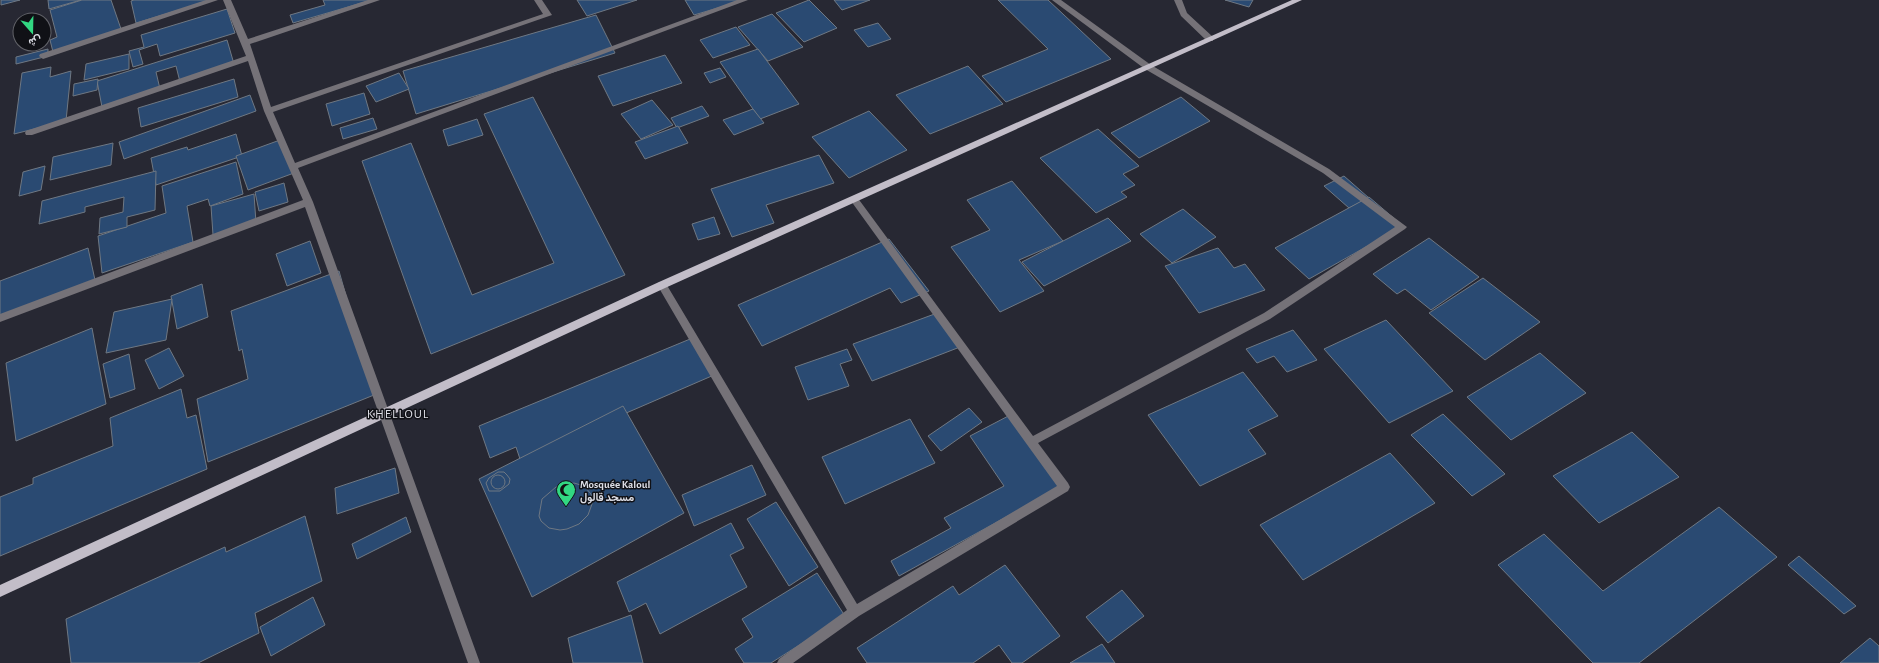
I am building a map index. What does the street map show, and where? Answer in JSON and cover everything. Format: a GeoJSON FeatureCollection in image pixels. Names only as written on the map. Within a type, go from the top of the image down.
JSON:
{"type":"FeatureCollection","features":[{"type":"Feature","properties":{"kind":"main road"},"geometry":{"type":"LineString","coordinates":[[0,591],[662,285],[1298,0]]}},
{"type":"Feature","properties":{"kind":"street"},"geometry":{"type":"LineString","coordinates":[[43,56],[214,0]]}},
{"type":"Feature","properties":{"kind":"street"},"geometry":{"type":"LineString","coordinates":[[227,0],[251,57],[268,111],[308,202],[474,663]]}},
{"type":"Feature","properties":{"kind":"street"},"geometry":{"type":"LineString","coordinates":[[245,42],[376,0]]}},
{"type":"Feature","properties":{"kind":"street"},"geometry":{"type":"LineString","coordinates":[[268,111],[548,15],[538,0]]}},
{"type":"Feature","properties":{"kind":"street"},"geometry":{"type":"LineString","coordinates":[[292,167],[744,0]]}},
{"type":"Feature","properties":{"kind":"street"},"geometry":{"type":"LineString","coordinates":[[1031,442],[1267,316],[1402,227],[1326,171],[1148,67],[1056,0]]}},
{"type":"Feature","properties":{"kind":"street"},"geometry":{"type":"LineString","coordinates":[[1178,0],[1184,14],[1210,39]]}},
{"type":"Feature","properties":{"kind":"street"},"geometry":{"type":"LineString","coordinates":[[29,133],[251,57]]}},
{"type":"Feature","properties":{"kind":"street"},"geometry":{"type":"LineString","coordinates":[[783,663],[855,612],[1064,487],[854,199]]}},
{"type":"Feature","properties":{"kind":"street"},"geometry":{"type":"LineString","coordinates":[[0,318],[308,202]]}},
{"type":"Feature","properties":{"kind":"street"},"geometry":{"type":"LineString","coordinates":[[662,285],[855,612]]}},
{"type":"Feature","properties":{"kind":"building"},"geometry":{"type":"Polygon","coordinates":[[[1,0],[20,0],[1,5],[1,0]]]}},
{"type":"Feature","properties":{"kind":"building"},"geometry":{"type":"Polygon","coordinates":[[[48,0],[81,0],[49,9],[48,0]]]}},
{"type":"Feature","properties":{"kind":"building"},"geometry":{"type":"Polygon","coordinates":[[[82,0],[111,0],[121,29],[53,52],[52,39],[57,37],[52,12],[50,10],[82,0]]]}},
{"type":"Feature","properties":{"kind":"building"},"geometry":{"type":"Polygon","coordinates":[[[212,0],[136,23],[131,1],[212,0]]]}},
{"type":"Feature","properties":{"kind":"building"},"geometry":{"type":"Polygon","coordinates":[[[323,0],[372,0],[293,23],[290,15],[325,5],[323,0]]]}},
{"type":"Feature","properties":{"kind":"building"},"geometry":{"type":"Polygon","coordinates":[[[577,0],[637,0],[587,16],[577,0]]]}},
{"type":"Feature","properties":{"kind":"building"},"geometry":{"type":"Polygon","coordinates":[[[685,0],[737,0],[738,2],[694,15],[685,0]]]}},
{"type":"Feature","properties":{"kind":"building"},"geometry":{"type":"Polygon","coordinates":[[[809,0],[837,28],[804,42],[776,13],[809,0]]]}},
{"type":"Feature","properties":{"kind":"building"},"geometry":{"type":"Polygon","coordinates":[[[834,0],[870,0],[842,10],[834,0]]]}},
{"type":"Feature","properties":{"kind":"building"},"geometry":{"type":"Polygon","coordinates":[[[998,0],[1048,0],[1111,59],[1006,102],[982,76],[1048,49],[998,0]]]}},
{"type":"Feature","properties":{"kind":"building"},"geometry":{"type":"Polygon","coordinates":[[[1225,0],[1253,0],[1249,7],[1225,0]]]}},
{"type":"Feature","properties":{"kind":"building"},"geometry":{"type":"Polygon","coordinates":[[[227,9],[235,33],[160,56],[157,44],[139,50],[143,64],[133,67],[129,51],[144,47],[141,35],[227,9]]]}},
{"type":"Feature","properties":{"kind":"building"},"geometry":{"type":"Polygon","coordinates":[[[772,14],[803,47],[768,61],[738,27],[772,14]]]}},
{"type":"Feature","properties":{"kind":"building"},"geometry":{"type":"Polygon","coordinates":[[[596,15],[615,53],[416,114],[403,71],[596,15]]]}},
{"type":"Feature","properties":{"kind":"building"},"geometry":{"type":"Polygon","coordinates":[[[878,23],[891,39],[868,47],[854,30],[878,23]]]}},
{"type":"Feature","properties":{"kind":"building"},"geometry":{"type":"Polygon","coordinates":[[[736,27],[750,45],[713,58],[700,40],[736,27]]]}},
{"type":"Feature","properties":{"kind":"building"},"geometry":{"type":"Polygon","coordinates":[[[227,40],[234,64],[180,82],[176,66],[156,72],[160,89],[102,107],[97,81],[227,40]]]}},
{"type":"Feature","properties":{"kind":"building"},"geometry":{"type":"Polygon","coordinates":[[[758,49],[799,104],[760,119],[720,62],[758,49]]]}},
{"type":"Feature","properties":{"kind":"building"},"geometry":{"type":"Polygon","coordinates":[[[36,52],[48,52],[48,56],[16,64],[16,57],[36,52]]]}},
{"type":"Feature","properties":{"kind":"building"},"geometry":{"type":"Polygon","coordinates":[[[129,54],[129,69],[84,80],[86,64],[129,54]]]}},
{"type":"Feature","properties":{"kind":"building"},"geometry":{"type":"Polygon","coordinates":[[[665,55],[682,83],[613,106],[598,76],[665,55]]]}},
{"type":"Feature","properties":{"kind":"building"},"geometry":{"type":"Polygon","coordinates":[[[968,66],[1003,104],[930,134],[896,95],[968,66]]]}},
{"type":"Feature","properties":{"kind":"building"},"geometry":{"type":"Polygon","coordinates":[[[51,67],[50,77],[71,71],[66,121],[14,134],[22,73],[51,67]]]}},
{"type":"Feature","properties":{"kind":"building"},"geometry":{"type":"Polygon","coordinates":[[[720,68],[726,77],[710,83],[704,73],[720,68]]]}},
{"type":"Feature","properties":{"kind":"building"},"geometry":{"type":"Polygon","coordinates":[[[399,73],[409,89],[376,102],[366,86],[399,73]]]}},
{"type":"Feature","properties":{"kind":"building"},"geometry":{"type":"Polygon","coordinates":[[[98,79],[97,90],[73,96],[74,84],[98,79]]]}},
{"type":"Feature","properties":{"kind":"building"},"geometry":{"type":"Polygon","coordinates":[[[234,79],[238,97],[141,127],[138,108],[234,79]]]}},
{"type":"Feature","properties":{"kind":"building"},"geometry":{"type":"Polygon","coordinates":[[[364,93],[370,114],[332,126],[326,104],[364,93]]]}},
{"type":"Feature","properties":{"kind":"building"},"geometry":{"type":"Polygon","coordinates":[[[250,95],[256,111],[124,159],[119,142],[250,95]]]}},
{"type":"Feature","properties":{"kind":"building"},"geometry":{"type":"Polygon","coordinates":[[[533,97],[625,275],[431,354],[362,161],[411,143],[472,295],[554,263],[484,114],[533,97]]]}},
{"type":"Feature","properties":{"kind":"building"},"geometry":{"type":"Polygon","coordinates":[[[1181,97],[1210,121],[1139,158],[1111,133],[1181,97]]]}},
{"type":"Feature","properties":{"kind":"building"},"geometry":{"type":"Polygon","coordinates":[[[652,100],[673,125],[641,139],[621,114],[652,100]]]}},
{"type":"Feature","properties":{"kind":"building"},"geometry":{"type":"Polygon","coordinates":[[[702,106],[709,116],[677,128],[671,118],[702,106]]]}},
{"type":"Feature","properties":{"kind":"building"},"geometry":{"type":"Polygon","coordinates":[[[753,109],[764,123],[734,135],[723,120],[753,109]]]}},
{"type":"Feature","properties":{"kind":"building"},"geometry":{"type":"Polygon","coordinates":[[[869,111],[907,150],[849,178],[812,137],[869,111]]]}},
{"type":"Feature","properties":{"kind":"building"},"geometry":{"type":"Polygon","coordinates":[[[373,118],[377,129],[343,139],[340,128],[373,118]]]}},
{"type":"Feature","properties":{"kind":"building"},"geometry":{"type":"Polygon","coordinates":[[[477,119],[483,135],[448,146],[443,130],[477,119]]]}},
{"type":"Feature","properties":{"kind":"building"},"geometry":{"type":"Polygon","coordinates":[[[678,126],[688,143],[645,159],[635,142],[678,126]]]}},
{"type":"Feature","properties":{"kind":"building"},"geometry":{"type":"Polygon","coordinates":[[[1098,129],[1139,166],[1123,174],[1135,185],[1121,192],[1127,197],[1096,213],[1040,158],[1098,129]]]}},
{"type":"Feature","properties":{"kind":"building"},"geometry":{"type":"Polygon","coordinates":[[[236,134],[242,156],[156,185],[151,158],[187,147],[188,150],[236,134]]]}},
{"type":"Feature","properties":{"kind":"building"},"geometry":{"type":"Polygon","coordinates":[[[280,140],[294,173],[248,190],[236,156],[280,140]]]}},
{"type":"Feature","properties":{"kind":"building"},"geometry":{"type":"Polygon","coordinates":[[[113,143],[111,165],[50,180],[53,157],[113,143]]]}},
{"type":"Feature","properties":{"kind":"building"},"geometry":{"type":"Polygon","coordinates":[[[819,155],[834,183],[766,205],[774,223],[732,237],[711,189],[819,155]]]}},
{"type":"Feature","properties":{"kind":"building"},"geometry":{"type":"Polygon","coordinates":[[[236,162],[243,194],[210,206],[208,199],[187,206],[193,242],[102,273],[98,236],[166,213],[162,186],[236,162]]]}},
{"type":"Feature","properties":{"kind":"building"},"geometry":{"type":"Polygon","coordinates":[[[45,166],[41,190],[19,196],[23,172],[45,166]]]}},
{"type":"Feature","properties":{"kind":"building"},"geometry":{"type":"Polygon","coordinates":[[[156,171],[155,210],[127,217],[127,227],[99,234],[100,218],[123,212],[124,197],[85,207],[85,212],[39,224],[42,201],[156,171]]]}},
{"type":"Feature","properties":{"kind":"building"},"geometry":{"type":"Polygon","coordinates":[[[1344,176],[1369,198],[1349,208],[1324,186],[1344,176]]]}},
{"type":"Feature","properties":{"kind":"building"},"geometry":{"type":"Polygon","coordinates":[[[1012,181],[1063,241],[1019,260],[1044,291],[1000,312],[951,247],[990,230],[967,200],[1012,181]]]}},
{"type":"Feature","properties":{"kind":"building"},"geometry":{"type":"Polygon","coordinates":[[[284,183],[288,202],[259,211],[255,192],[284,183]]]}},
{"type":"Feature","properties":{"kind":"building"},"geometry":{"type":"Polygon","coordinates":[[[254,194],[256,223],[213,235],[211,206],[254,194]]]}},
{"type":"Feature","properties":{"kind":"building"},"geometry":{"type":"Polygon","coordinates":[[[1369,197],[1403,226],[1309,279],[1275,248],[1369,197]]]}},
{"type":"Feature","properties":{"kind":"building"},"geometry":{"type":"Polygon","coordinates":[[[1183,209],[1216,237],[1172,263],[1140,234],[1183,209]]]}},
{"type":"Feature","properties":{"kind":"building"},"geometry":{"type":"Polygon","coordinates":[[[714,217],[720,234],[698,240],[692,224],[714,217]]]}},
{"type":"Feature","properties":{"kind":"building"},"geometry":{"type":"Polygon","coordinates":[[[1108,218],[1131,241],[1044,286],[1022,262],[1108,218]]]}},
{"type":"Feature","properties":{"kind":"building"},"geometry":{"type":"Polygon","coordinates":[[[1429,238],[1479,277],[1431,310],[1405,289],[1397,294],[1373,274],[1429,238]]]}},
{"type":"Feature","properties":{"kind":"building"},"geometry":{"type":"Polygon","coordinates":[[[889,239],[929,291],[901,303],[890,288],[762,346],[738,305],[889,239]]]}},
{"type":"Feature","properties":{"kind":"building"},"geometry":{"type":"Polygon","coordinates":[[[310,241],[321,273],[287,286],[276,254],[310,241]]]}},
{"type":"Feature","properties":{"kind":"building"},"geometry":{"type":"Polygon","coordinates":[[[88,248],[95,280],[0,317],[0,281],[88,248]]]}},
{"type":"Feature","properties":{"kind":"building"},"geometry":{"type":"Polygon","coordinates":[[[1218,248],[1234,268],[1245,264],[1265,290],[1199,313],[1165,266],[1218,248]]]}},
{"type":"Feature","properties":{"kind":"building"},"geometry":{"type":"Polygon","coordinates":[[[339,271],[374,395],[208,462],[197,399],[248,379],[242,349],[239,351],[231,311],[339,271]]]}},
{"type":"Feature","properties":{"kind":"building"},"geometry":{"type":"Polygon","coordinates":[[[1483,278],[1540,322],[1485,360],[1429,313],[1483,278]]]}},
{"type":"Feature","properties":{"kind":"building"},"geometry":{"type":"Polygon","coordinates":[[[202,284],[208,317],[177,329],[171,296],[202,284]]]}},
{"type":"Feature","properties":{"kind":"building"},"geometry":{"type":"Polygon","coordinates":[[[172,299],[166,340],[106,353],[114,312],[172,299]]]}},
{"type":"Feature","properties":{"kind":"building"},"geometry":{"type":"Polygon","coordinates":[[[940,312],[960,347],[872,381],[853,344],[940,312]]]}},
{"type":"Feature","properties":{"kind":"building"},"geometry":{"type":"Polygon","coordinates":[[[1386,320],[1453,391],[1389,423],[1324,349],[1386,320]]]}},
{"type":"Feature","properties":{"kind":"building"},"geometry":{"type":"Polygon","coordinates":[[[92,328],[106,404],[16,441],[6,363],[92,328]]]}},
{"type":"Feature","properties":{"kind":"building"},"geometry":{"type":"Polygon","coordinates":[[[1293,330],[1317,360],[1287,372],[1274,356],[1257,363],[1246,349],[1293,330]]]}},
{"type":"Feature","properties":{"kind":"building"},"geometry":{"type":"Polygon","coordinates":[[[695,337],[714,375],[520,459],[516,447],[490,458],[479,426],[695,337]]]}},
{"type":"Feature","properties":{"kind":"building"},"geometry":{"type":"Polygon","coordinates":[[[169,348],[184,376],[159,389],[145,360],[169,348]]]}},
{"type":"Feature","properties":{"kind":"building"},"geometry":{"type":"Polygon","coordinates":[[[847,349],[852,360],[840,364],[849,386],[808,400],[795,367],[847,349]]]}},
{"type":"Feature","properties":{"kind":"building"},"geometry":{"type":"Polygon","coordinates":[[[1540,353],[1586,393],[1511,440],[1467,397],[1540,353]]]}},
{"type":"Feature","properties":{"kind":"building"},"geometry":{"type":"Polygon","coordinates":[[[129,354],[135,389],[110,398],[103,364],[129,354]]]}},
{"type":"Feature","properties":{"kind":"building"},"geometry":{"type":"Polygon","coordinates":[[[1243,372],[1278,416],[1248,430],[1266,454],[1200,486],[1148,415],[1243,372]]]}},
{"type":"Feature","properties":{"kind":"building"},"geometry":{"type":"Polygon","coordinates":[[[181,389],[187,418],[196,415],[207,469],[0,556],[0,497],[33,484],[33,478],[113,446],[110,418],[181,389]]]}},
{"type":"Feature","properties":{"kind":"building"},"geometry":{"type":"Polygon","coordinates":[[[623,406],[684,513],[532,597],[479,479],[623,406]]]}},
{"type":"Feature","properties":{"kind":"building"},"geometry":{"type":"Polygon","coordinates":[[[969,408],[982,422],[941,451],[928,436],[969,408]]]}},
{"type":"Feature","properties":{"kind":"building"},"geometry":{"type":"Polygon","coordinates":[[[1014,413],[1066,484],[899,576],[891,561],[951,528],[944,518],[1004,486],[970,436],[1014,413]]]}},
{"type":"Feature","properties":{"kind":"building"},"geometry":{"type":"Polygon","coordinates":[[[1443,414],[1505,474],[1472,496],[1411,435],[1443,414]]]}},
{"type":"Feature","properties":{"kind":"building"},"geometry":{"type":"Polygon","coordinates":[[[910,419],[935,463],[845,504],[822,457],[910,419]]]}},
{"type":"Feature","properties":{"kind":"building"},"geometry":{"type":"Polygon","coordinates":[[[1632,432],[1679,477],[1599,523],[1553,476],[1632,432]]]}},
{"type":"Feature","properties":{"kind":"building"},"geometry":{"type":"Polygon","coordinates":[[[1390,453],[1435,503],[1303,580],[1260,525],[1390,453]]]}},
{"type":"Feature","properties":{"kind":"building"},"geometry":{"type":"Polygon","coordinates":[[[752,465],[766,495],[694,526],[682,495],[752,465]]]}},
{"type":"Feature","properties":{"kind":"building"},"geometry":{"type":"Polygon","coordinates":[[[395,468],[399,493],[337,514],[335,488],[395,468]]]}},
{"type":"Feature","properties":{"kind":"building"},"geometry":{"type":"Polygon","coordinates":[[[498,472],[504,472],[507,475],[510,479],[509,484],[500,491],[489,491],[486,483],[489,478],[498,472]]]}},
{"type":"Feature","properties":{"kind":"building"},"geometry":{"type":"Polygon","coordinates":[[[495,475],[501,475],[505,479],[505,485],[501,489],[495,489],[491,485],[491,479],[495,475]]]}},
{"type":"Feature","properties":{"kind":"building"},"geometry":{"type":"Polygon","coordinates":[[[574,483],[584,486],[591,494],[592,504],[588,515],[579,524],[567,529],[560,530],[549,528],[541,521],[539,516],[542,499],[556,487],[574,483]]]}},
{"type":"Feature","properties":{"kind":"building"},"geometry":{"type":"Polygon","coordinates":[[[776,502],[818,567],[789,586],[747,519],[776,502]]]}},
{"type":"Feature","properties":{"kind":"building"},"geometry":{"type":"Polygon","coordinates":[[[1719,507],[1777,557],[1639,663],[1593,663],[1498,565],[1544,534],[1603,591],[1719,507]]]}},
{"type":"Feature","properties":{"kind":"building"},"geometry":{"type":"Polygon","coordinates":[[[305,516],[322,581],[255,613],[259,633],[198,663],[71,663],[66,619],[225,547],[226,552],[305,516]]]}},
{"type":"Feature","properties":{"kind":"building"},"geometry":{"type":"Polygon","coordinates":[[[406,517],[411,532],[357,559],[352,544],[406,517]]]}},
{"type":"Feature","properties":{"kind":"building"},"geometry":{"type":"Polygon","coordinates":[[[731,523],[744,548],[730,555],[747,587],[660,634],[646,603],[629,612],[617,582],[731,523]]]}},
{"type":"Feature","properties":{"kind":"building"},"geometry":{"type":"Polygon","coordinates":[[[1799,556],[1856,606],[1844,614],[1788,565],[1799,556]]]}},
{"type":"Feature","properties":{"kind":"building"},"geometry":{"type":"Polygon","coordinates":[[[1005,565],[1060,636],[1022,663],[1012,663],[999,645],[973,663],[867,663],[857,648],[953,586],[959,595],[1005,565]]]}},
{"type":"Feature","properties":{"kind":"building"},"geometry":{"type":"Polygon","coordinates":[[[817,573],[845,616],[771,663],[744,663],[735,649],[753,637],[742,619],[817,573]]]}},
{"type":"Feature","properties":{"kind":"building"},"geometry":{"type":"Polygon","coordinates":[[[1122,590],[1144,616],[1108,643],[1086,617],[1122,590]]]}},
{"type":"Feature","properties":{"kind":"building"},"geometry":{"type":"Polygon","coordinates":[[[313,597],[325,625],[271,656],[260,627],[313,597]]]}},
{"type":"Feature","properties":{"kind":"building"},"geometry":{"type":"Polygon","coordinates":[[[631,615],[643,663],[573,663],[568,638],[631,615]]]}},
{"type":"Feature","properties":{"kind":"building"},"geometry":{"type":"Polygon","coordinates":[[[1870,638],[1879,646],[1879,663],[1840,663],[1870,638]]]}},
{"type":"Feature","properties":{"kind":"building"},"geometry":{"type":"Polygon","coordinates":[[[1102,644],[1115,663],[1070,663],[1102,644]]]}},
{"type":"Feature","properties":{"kind":"place","name":"Mosquée Kaloul مسجد قالول"},"geometry":{"type":"Point","coordinates":[566,507]}},
{"type":"Feature","properties":{"kind":"district","name":"KHELLOUL"},"geometry":{"type":"Point","coordinates":[398,414]}}]}
